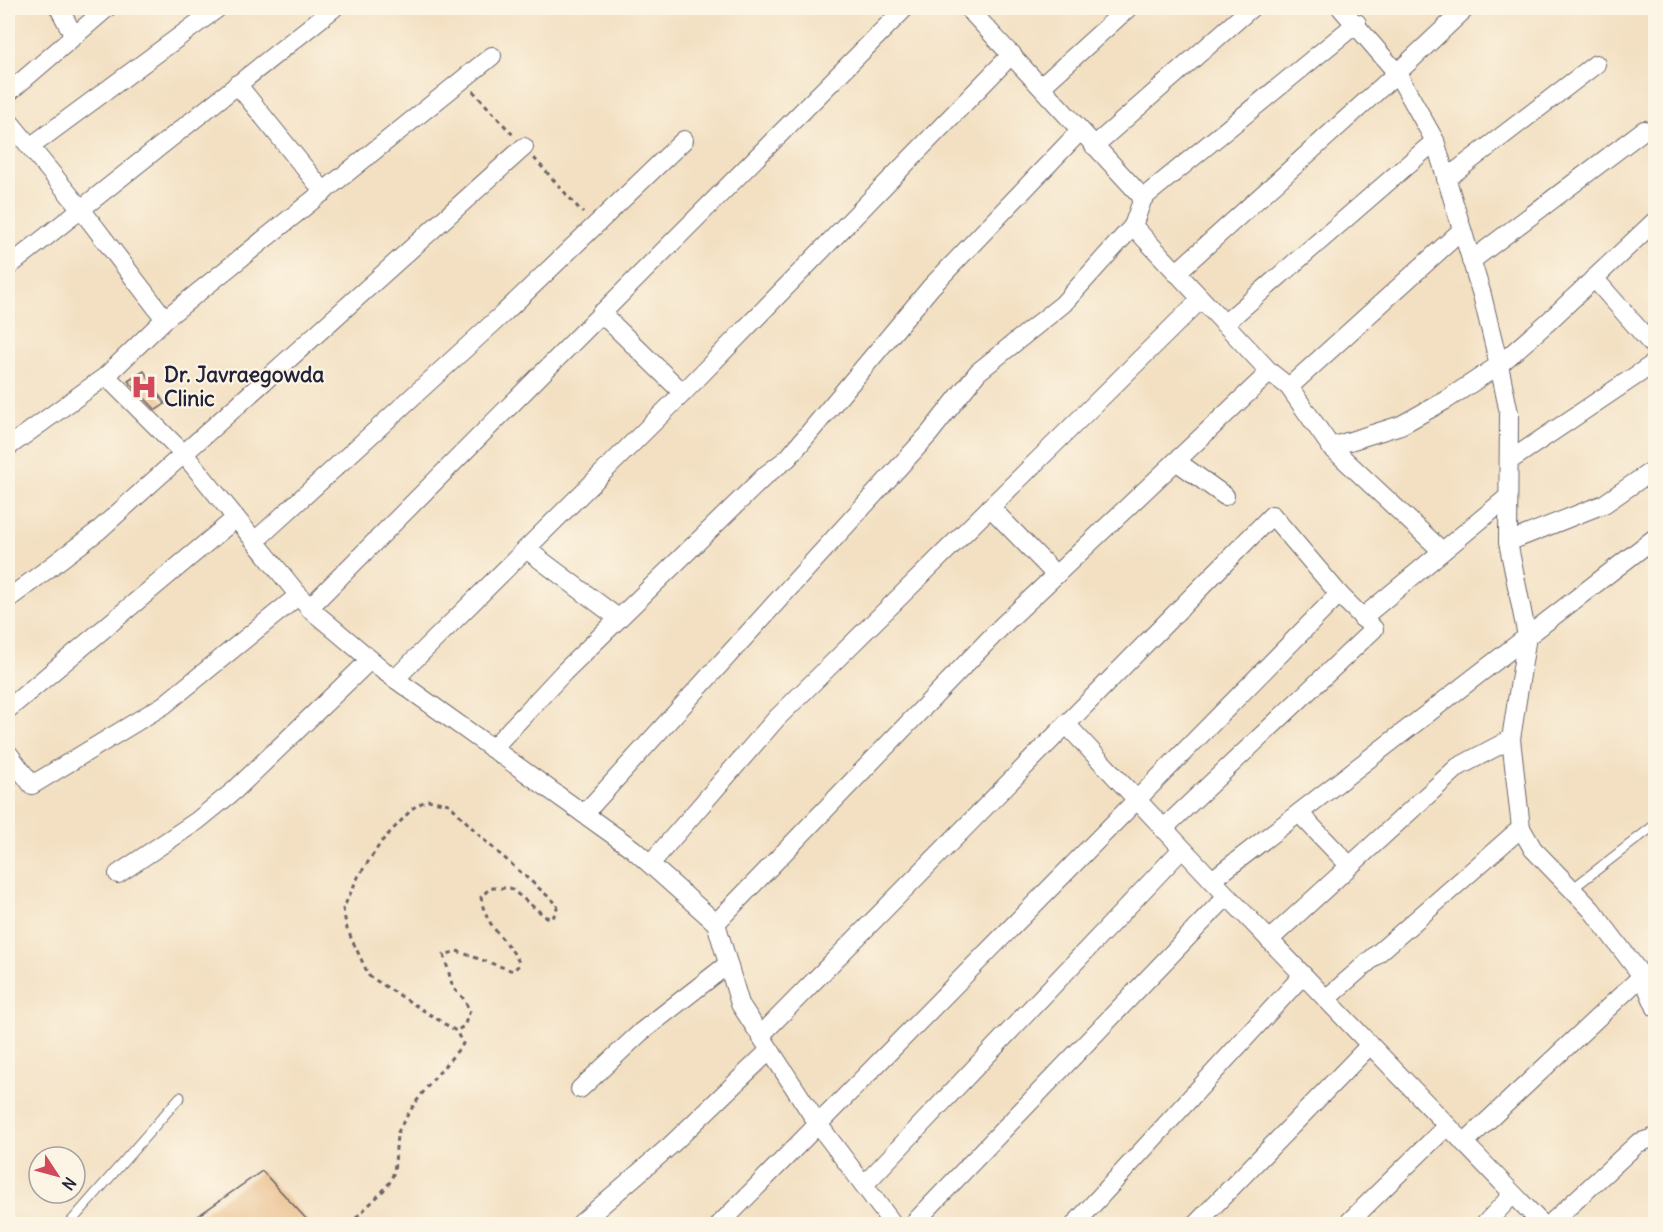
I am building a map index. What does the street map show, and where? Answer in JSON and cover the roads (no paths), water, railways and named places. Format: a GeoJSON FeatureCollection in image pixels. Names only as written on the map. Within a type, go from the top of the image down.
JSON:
{"type":"FeatureCollection","features":[{"type":"Feature","properties":{"kind":"street"},"geometry":{"type":"LineString","coordinates":[[59,8],[74,36]]}},
{"type":"Feature","properties":{"kind":"street"},"geometry":{"type":"LineString","coordinates":[[8,93],[107,8]]}},
{"type":"Feature","properties":{"kind":"street"},"geometry":{"type":"LineString","coordinates":[[30,147],[218,8]]}},
{"type":"Feature","properties":{"kind":"street"},"geometry":{"type":"LineString","coordinates":[[8,267],[334,8]]}},
{"type":"Feature","properties":{"kind":"street"},"geometry":{"type":"LineString","coordinates":[[8,753],[32,785],[164,705],[304,601],[602,313],[905,8]]}},
{"type":"Feature","properties":{"kind":"street"},"geometry":{"type":"LineString","coordinates":[[968,8],[1143,198]]}},
{"type":"Feature","properties":{"kind":"street"},"geometry":{"type":"LineString","coordinates":[[1041,87],[1128,8]]}},
{"type":"Feature","properties":{"kind":"street"},"geometry":{"type":"LineString","coordinates":[[1094,146],[1251,8]]}},
{"type":"Feature","properties":{"kind":"street"},"geometry":{"type":"LineString","coordinates":[[1341,8],[1357,23],[1397,73],[1435,141],[1499,365],[1509,413],[1508,542],[1527,636],[1511,739],[1521,828],[1533,849],[1591,909],[1642,976],[1656,1008]]}},
{"type":"Feature","properties":{"kind":"street"},"geometry":{"type":"LineString","coordinates":[[1176,273],[1466,8]]}},
{"type":"Feature","properties":{"kind":"street"},"geometry":{"type":"LineString","coordinates":[[584,814],[928,434],[978,372],[1063,304],[1133,226],[1143,198],[1357,23]]}},
{"type":"Feature","properties":{"kind":"street"},"geometry":{"type":"LineString","coordinates":[[395,679],[683,393],[1012,54]]}},
{"type":"Feature","properties":{"kind":"street"},"geometry":{"type":"LineString","coordinates":[[8,447],[106,375],[165,319],[492,56]]}},
{"type":"Feature","properties":{"kind":"street"},"geometry":{"type":"LineString","coordinates":[[1446,179],[1596,64]]}},
{"type":"Feature","properties":{"kind":"street"},"geometry":{"type":"LineString","coordinates":[[237,84],[324,192]]}},
{"type":"Feature","properties":{"kind":"street"},"geometry":{"type":"LineString","coordinates":[[8,120],[81,209],[165,319]]}},
{"type":"Feature","properties":{"kind":"street"},"geometry":{"type":"LineString","coordinates":[[492,749],[618,618],[767,474],[788,458],[932,287],[1080,130]]}},
{"type":"Feature","properties":{"kind":"street"},"geometry":{"type":"LineString","coordinates":[[1471,261],[1644,130]]}},
{"type":"Feature","properties":{"kind":"street"},"geometry":{"type":"LineString","coordinates":[[255,541],[505,312],[684,140]]}},
{"type":"Feature","properties":{"kind":"street"},"geometry":{"type":"LineString","coordinates":[[1224,324],[1435,141]]}},
{"type":"Feature","properties":{"kind":"street"},"geometry":{"type":"LineString","coordinates":[[8,599],[98,531],[524,147]]}},
{"type":"Feature","properties":{"kind":"street"},"geometry":{"type":"LineString","coordinates":[[1331,447],[1401,425],[1499,365],[1656,220]]}},
{"type":"Feature","properties":{"kind":"street"},"geometry":{"type":"LineString","coordinates":[[1133,226],[1200,300],[1270,372],[1289,387],[1331,447],[1443,551]]}},
{"type":"Feature","properties":{"kind":"street"},"geometry":{"type":"LineString","coordinates":[[1289,387],[1461,231]]}},
{"type":"Feature","properties":{"kind":"street"},"geometry":{"type":"LineString","coordinates":[[1594,278],[1656,349]]}},
{"type":"Feature","properties":{"kind":"street"},"geometry":{"type":"LineString","coordinates":[[650,864],[776,719],[1200,300]]}},
{"type":"Feature","properties":{"kind":"street"},"geometry":{"type":"LineString","coordinates":[[602,313],[683,393]]}},
{"type":"Feature","properties":{"kind":"street"},"geometry":{"type":"LineString","coordinates":[[1509,461],[1656,362]]}},
{"type":"Feature","properties":{"kind":"street"},"geometry":{"type":"LineString","coordinates":[[716,923],[1003,625],[1270,372]]}},
{"type":"Feature","properties":{"kind":"street"},"geometry":{"type":"LineString","coordinates":[[106,375],[184,454],[304,601],[370,660],[650,864],[716,923],[740,1004],[818,1125],[893,1224]]}},
{"type":"Feature","properties":{"kind":"street"},"geometry":{"type":"LineString","coordinates":[[1176,461],[1225,496]]}},
{"type":"Feature","properties":{"kind":"street"},"geometry":{"type":"LineString","coordinates":[[1508,542],[1604,504],[1656,468]]}},
{"type":"Feature","properties":{"kind":"street"},"geometry":{"type":"LineString","coordinates":[[1362,618],[1508,497]]}},
{"type":"Feature","properties":{"kind":"street"},"geometry":{"type":"LineString","coordinates":[[990,507],[1056,575]]}},
{"type":"Feature","properties":{"kind":"street"},"geometry":{"type":"LineString","coordinates":[[580,1224],[672,1145],[1066,724],[1272,515],[1339,594],[1374,629],[1163,829]]}},
{"type":"Feature","properties":{"kind":"street"},"geometry":{"type":"LineString","coordinates":[[8,709],[236,518]]}},
{"type":"Feature","properties":{"kind":"street"},"geometry":{"type":"LineString","coordinates":[[1212,880],[1656,537]]}},
{"type":"Feature","properties":{"kind":"street"},"geometry":{"type":"LineString","coordinates":[[526,549],[618,618]]}},
{"type":"Feature","properties":{"kind":"street"},"geometry":{"type":"LineString","coordinates":[[720,1224],[1339,594]]}},
{"type":"Feature","properties":{"kind":"street"},"geometry":{"type":"LineString","coordinates":[[118,874],[197,821],[235,790],[370,660]]}},
{"type":"Feature","properties":{"kind":"street"},"geometry":{"type":"LineString","coordinates":[[1066,724],[1182,849],[1542,1224]]}},
{"type":"Feature","properties":{"kind":"street"},"geometry":{"type":"LineString","coordinates":[[1269,940],[1458,767],[1511,739]]}},
{"type":"Feature","properties":{"kind":"street"},"geometry":{"type":"LineString","coordinates":[[1299,813],[1349,865]]}},
{"type":"Feature","properties":{"kind":"street"},"geometry":{"type":"LineString","coordinates":[[1326,999],[1521,828]]}},
{"type":"Feature","properties":{"kind":"street"},"geometry":{"type":"LineString","coordinates":[[864,1185],[1182,849]]}},
{"type":"Feature","properties":{"kind":"street"},"geometry":{"type":"LineString","coordinates":[[913,1224],[1227,896]]}},
{"type":"Feature","properties":{"kind":"street"},"geometry":{"type":"LineString","coordinates":[[580,1089],[641,1032],[728,964]]}},
{"type":"Feature","properties":{"kind":"street"},"geometry":{"type":"LineString","coordinates":[[1075,1224],[1303,975]]}},
{"type":"Feature","properties":{"kind":"street"},"geometry":{"type":"LineString","coordinates":[[1464,1143],[1642,976]]}},
{"type":"Feature","properties":{"kind":"street"},"geometry":{"type":"LineString","coordinates":[[1196,1224],[1370,1045]]}},
{"type":"Feature","properties":{"kind":"street"},"geometry":{"type":"LineString","coordinates":[[1347,1224],[1447,1125]]}},
{"type":"Feature","properties":{"kind":"street"},"geometry":{"type":"LineString","coordinates":[[1550,1224],[1638,1143],[1656,1137]]}},
{"type":"Feature","properties":{"kind":"street"},"geometry":{"type":"LineString","coordinates":[[1485,1224],[1513,1194]]}},
{"type":"Feature","properties":{"kind":"lane"},"geometry":{"type":"LineString","coordinates":[[1572,889],[1656,824]]}},
{"type":"Feature","properties":{"kind":"lane"},"geometry":{"type":"LineString","coordinates":[[69,1224],[180,1097]]}},
{"type":"Feature","properties":{"kind":"place","name":"Dr. Javraegowda Clinic"},"geometry":{"type":"Point","coordinates":[144,387]}}]}
